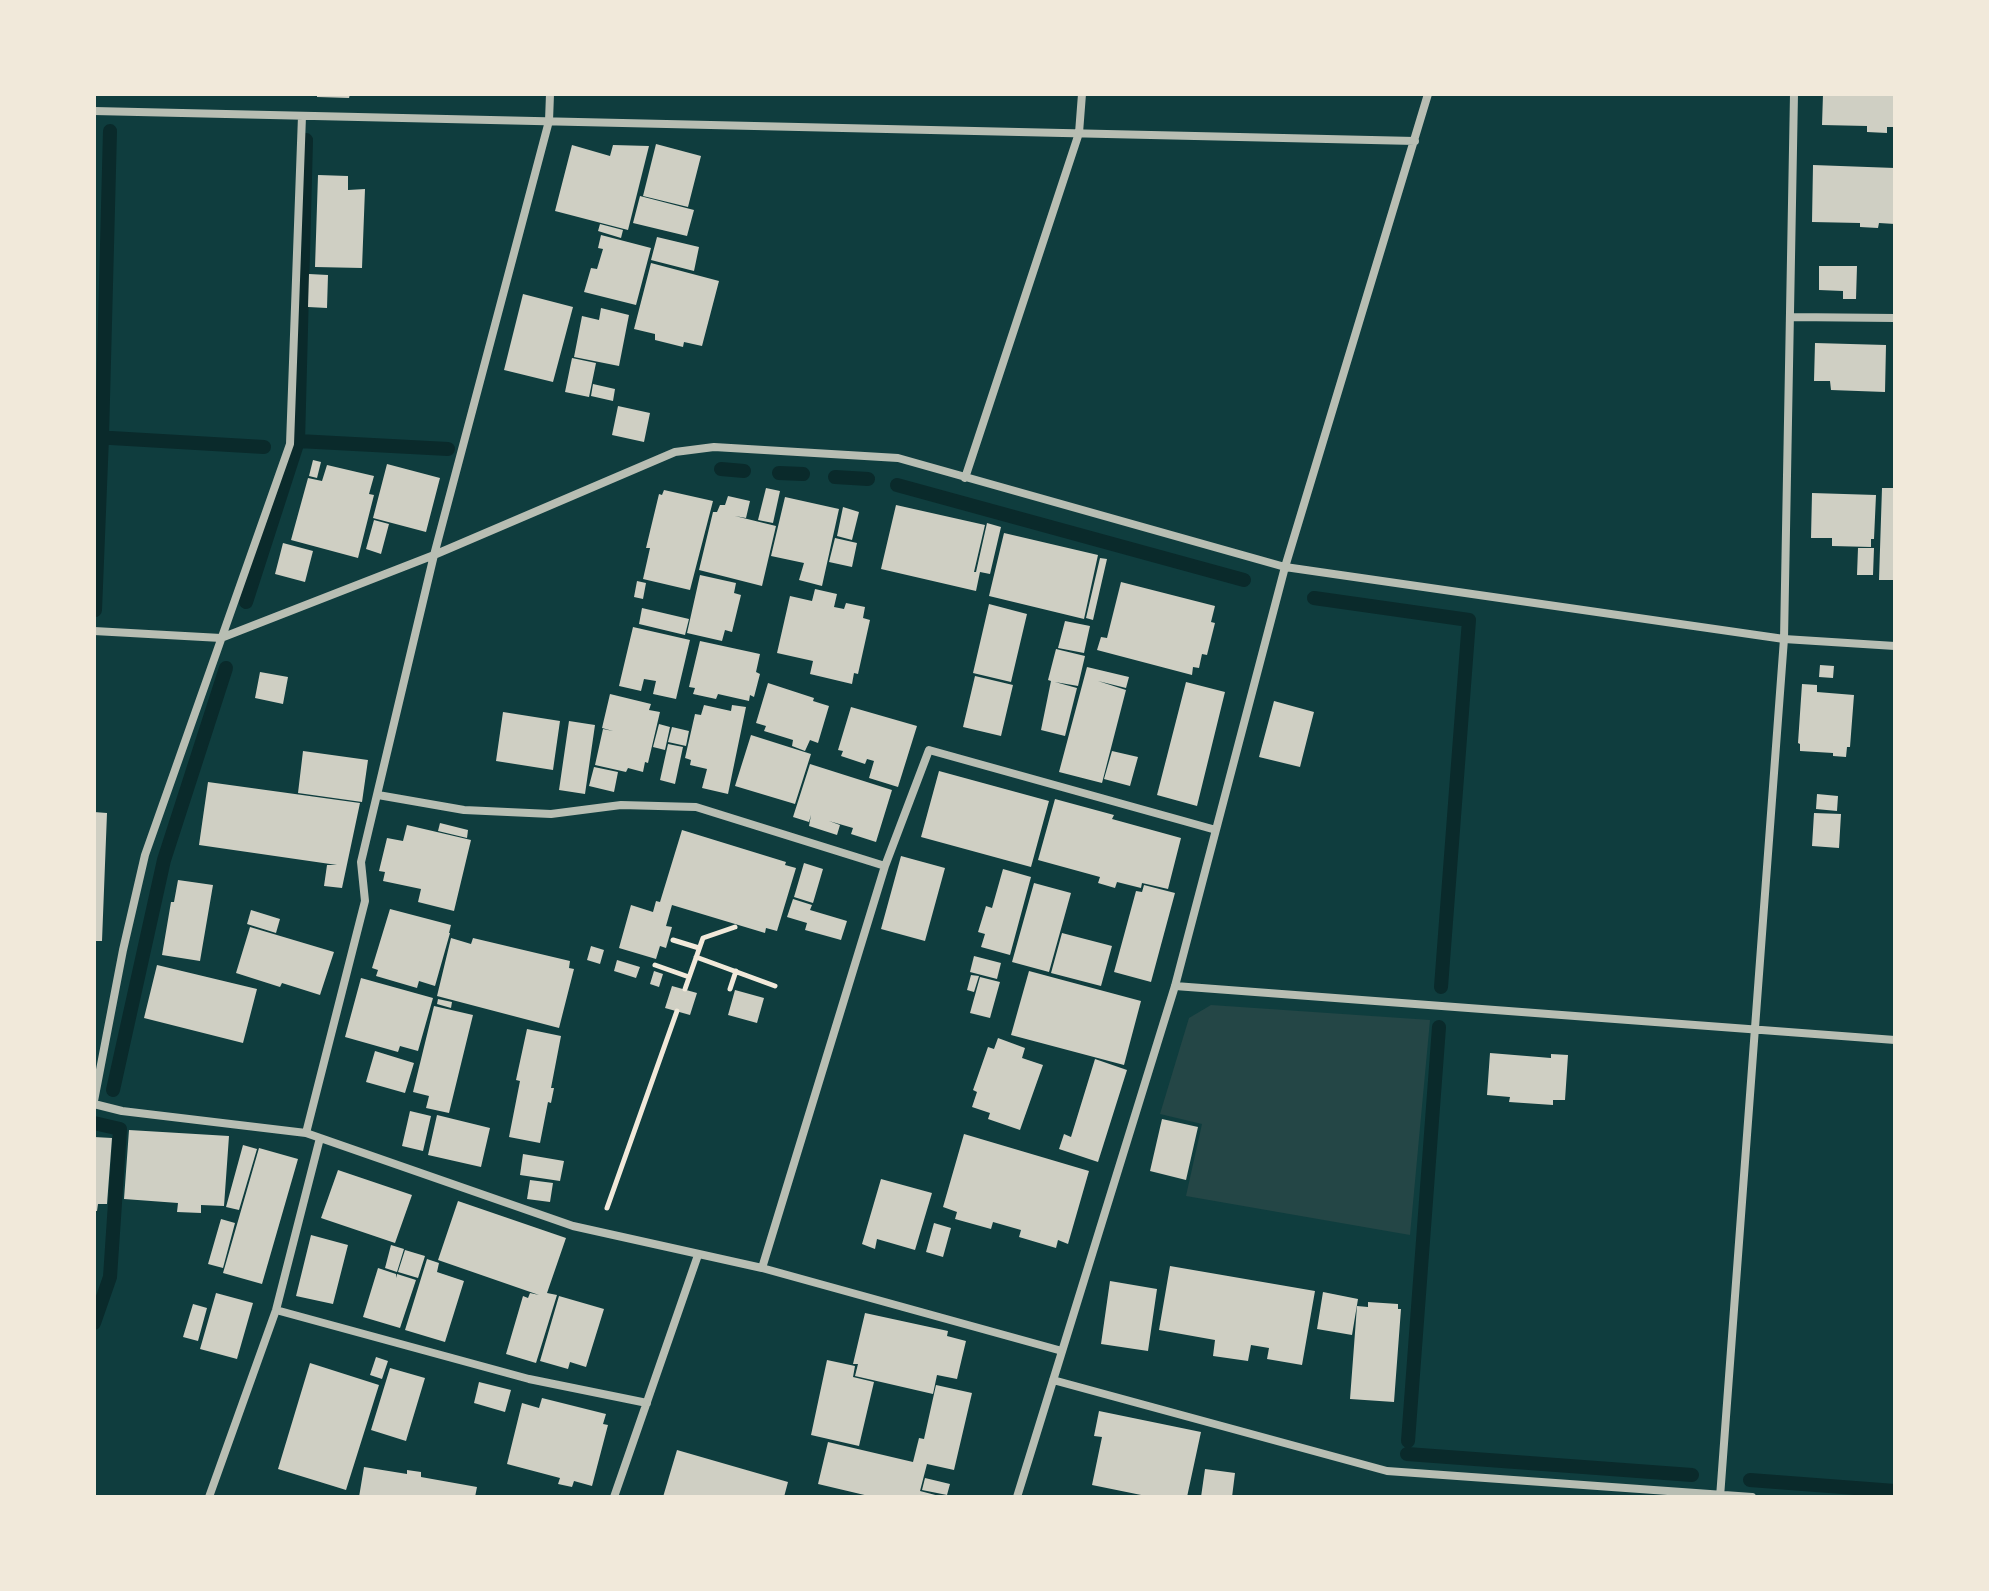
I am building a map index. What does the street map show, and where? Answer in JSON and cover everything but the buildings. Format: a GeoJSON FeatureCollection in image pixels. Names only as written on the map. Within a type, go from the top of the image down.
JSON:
{"type":"FeatureCollection","features":[{"type":"Feature","properties":{"kind":"street"},"geometry":{"type":"LineString","coordinates":[[306,1133],[365,901],[361,862],[434,555],[549,121],[550,94]]}},
{"type":"Feature","properties":{"kind":"street"},"geometry":{"type":"LineString","coordinates":[[965,478],[1079,133],[1082,94]]}},
{"type":"Feature","properties":{"kind":"street"},"geometry":{"type":"LineString","coordinates":[[1017,1497],[1175,986],[1285,567],[1428,94]]}},
{"type":"Feature","properties":{"kind":"street"},"geometry":{"type":"LineString","coordinates":[[1720,1496],[1784,639],[1794,94]]}},
{"type":"Feature","properties":{"kind":"street"},"geometry":{"type":"LineString","coordinates":[[94,111],[1415,141]]}},
{"type":"Feature","properties":{"kind":"street"},"geometry":{"type":"LineString","coordinates":[[302,116],[290,444],[145,855],[94,1102],[122,1111],[306,1133],[558,1221],[762,1268],[1062,1351]]}},
{"type":"Feature","properties":{"kind":"street"},"geometry":{"type":"LineString","coordinates":[[1790,317],[1895,318]]}},
{"type":"Feature","properties":{"kind":"street"},"geometry":{"type":"LineString","coordinates":[[94,631],[221,638],[434,555],[675,452],[714,447],[898,458],[1285,567],[1784,639],[1895,646]]}},
{"type":"Feature","properties":{"kind":"street"},"geometry":{"type":"LineString","coordinates":[[762,1268],[885,866],[929,750],[1216,830]]}},
{"type":"Feature","properties":{"kind":"street"},"geometry":{"type":"LineString","coordinates":[[378,795],[464,810],[551,814],[621,805],[696,807],[885,866]]}},
{"type":"Feature","properties":{"kind":"street"},"geometry":{"type":"LineString","coordinates":[[1175,986],[1895,1040]]}},
{"type":"Feature","properties":{"kind":"street"},"geometry":{"type":"LineString","coordinates":[[209,1497],[276,1310],[320,1138]]}},
{"type":"Feature","properties":{"kind":"street"},"geometry":{"type":"LineString","coordinates":[[614,1497],[698,1255]]}},
{"type":"Feature","properties":{"kind":"street"},"geometry":{"type":"LineString","coordinates":[[276,1310],[529,1379],[647,1403]]}},
{"type":"Feature","properties":{"kind":"street"},"geometry":{"type":"LineString","coordinates":[[1053,1380],[1387,1471],[1752,1497]]}},
{"type":"Feature","properties":{"kind":"path"},"geometry":{"type":"LineString","coordinates":[[685,989],[703,938],[735,927]]}},
{"type":"Feature","properties":{"kind":"path"},"geometry":{"type":"LineString","coordinates":[[673,940],[699,948]]}},
{"type":"Feature","properties":{"kind":"path"},"geometry":{"type":"LineString","coordinates":[[696,957],[775,986]]}},
{"type":"Feature","properties":{"kind":"path"},"geometry":{"type":"LineString","coordinates":[[655,965],[689,977]]}},
{"type":"Feature","properties":{"kind":"path"},"geometry":{"type":"LineString","coordinates":[[730,989],[736,971]]}},
{"type":"Feature","properties":{"kind":"path"},"geometry":{"type":"LineString","coordinates":[[599,1232],[677,1011]]}},
{"type":"Feature","properties":{"kind":"shaded area"},"geometry":{"type":"Polygon","coordinates":[[[1211,1005],[1430,1020],[1410,1235],[1186,1196],[1202,1124],[1160,1114],[1189,1018],[1211,1005]]]}},
{"type":"Feature","properties":{"kind":"waterway"},"geometry":{"type":"LineString","coordinates":[[95,610],[110,131]]}},
{"type":"Feature","properties":{"kind":"waterway"},"geometry":{"type":"LineString","coordinates":[[246,602],[298,441],[306,140]]}},
{"type":"Feature","properties":{"kind":"waterway"},"geometry":{"type":"LineString","coordinates":[[94,437],[264,447]]}},
{"type":"Feature","properties":{"kind":"waterway"},"geometry":{"type":"LineString","coordinates":[[298,441],[448,449]]}},
{"type":"Feature","properties":{"kind":"waterway"},"geometry":{"type":"LineString","coordinates":[[721,469],[744,471]]}},
{"type":"Feature","properties":{"kind":"waterway"},"geometry":{"type":"LineString","coordinates":[[779,473],[803,474]]}},
{"type":"Feature","properties":{"kind":"waterway"},"geometry":{"type":"LineString","coordinates":[[835,477],[868,479]]}},
{"type":"Feature","properties":{"kind":"waterway"},"geometry":{"type":"LineString","coordinates":[[897,485],[1244,580]]}},
{"type":"Feature","properties":{"kind":"waterway"},"geometry":{"type":"LineString","coordinates":[[1314,598],[1469,620],[1441,987]]}},
{"type":"Feature","properties":{"kind":"waterway"},"geometry":{"type":"LineString","coordinates":[[113,1090],[164,860],[226,668]]}},
{"type":"Feature","properties":{"kind":"waterway"},"geometry":{"type":"LineString","coordinates":[[1408,1441],[1439,1027]]}},
{"type":"Feature","properties":{"kind":"waterway"},"geometry":{"type":"LineString","coordinates":[[94,1123],[120,1129],[110,1277],[94,1323]]}},
{"type":"Feature","properties":{"kind":"waterway"},"geometry":{"type":"LineString","coordinates":[[1407,1454],[1692,1475]]}},
{"type":"Feature","properties":{"kind":"waterway"},"geometry":{"type":"LineString","coordinates":[[1750,1480],[1895,1491]]}}]}
